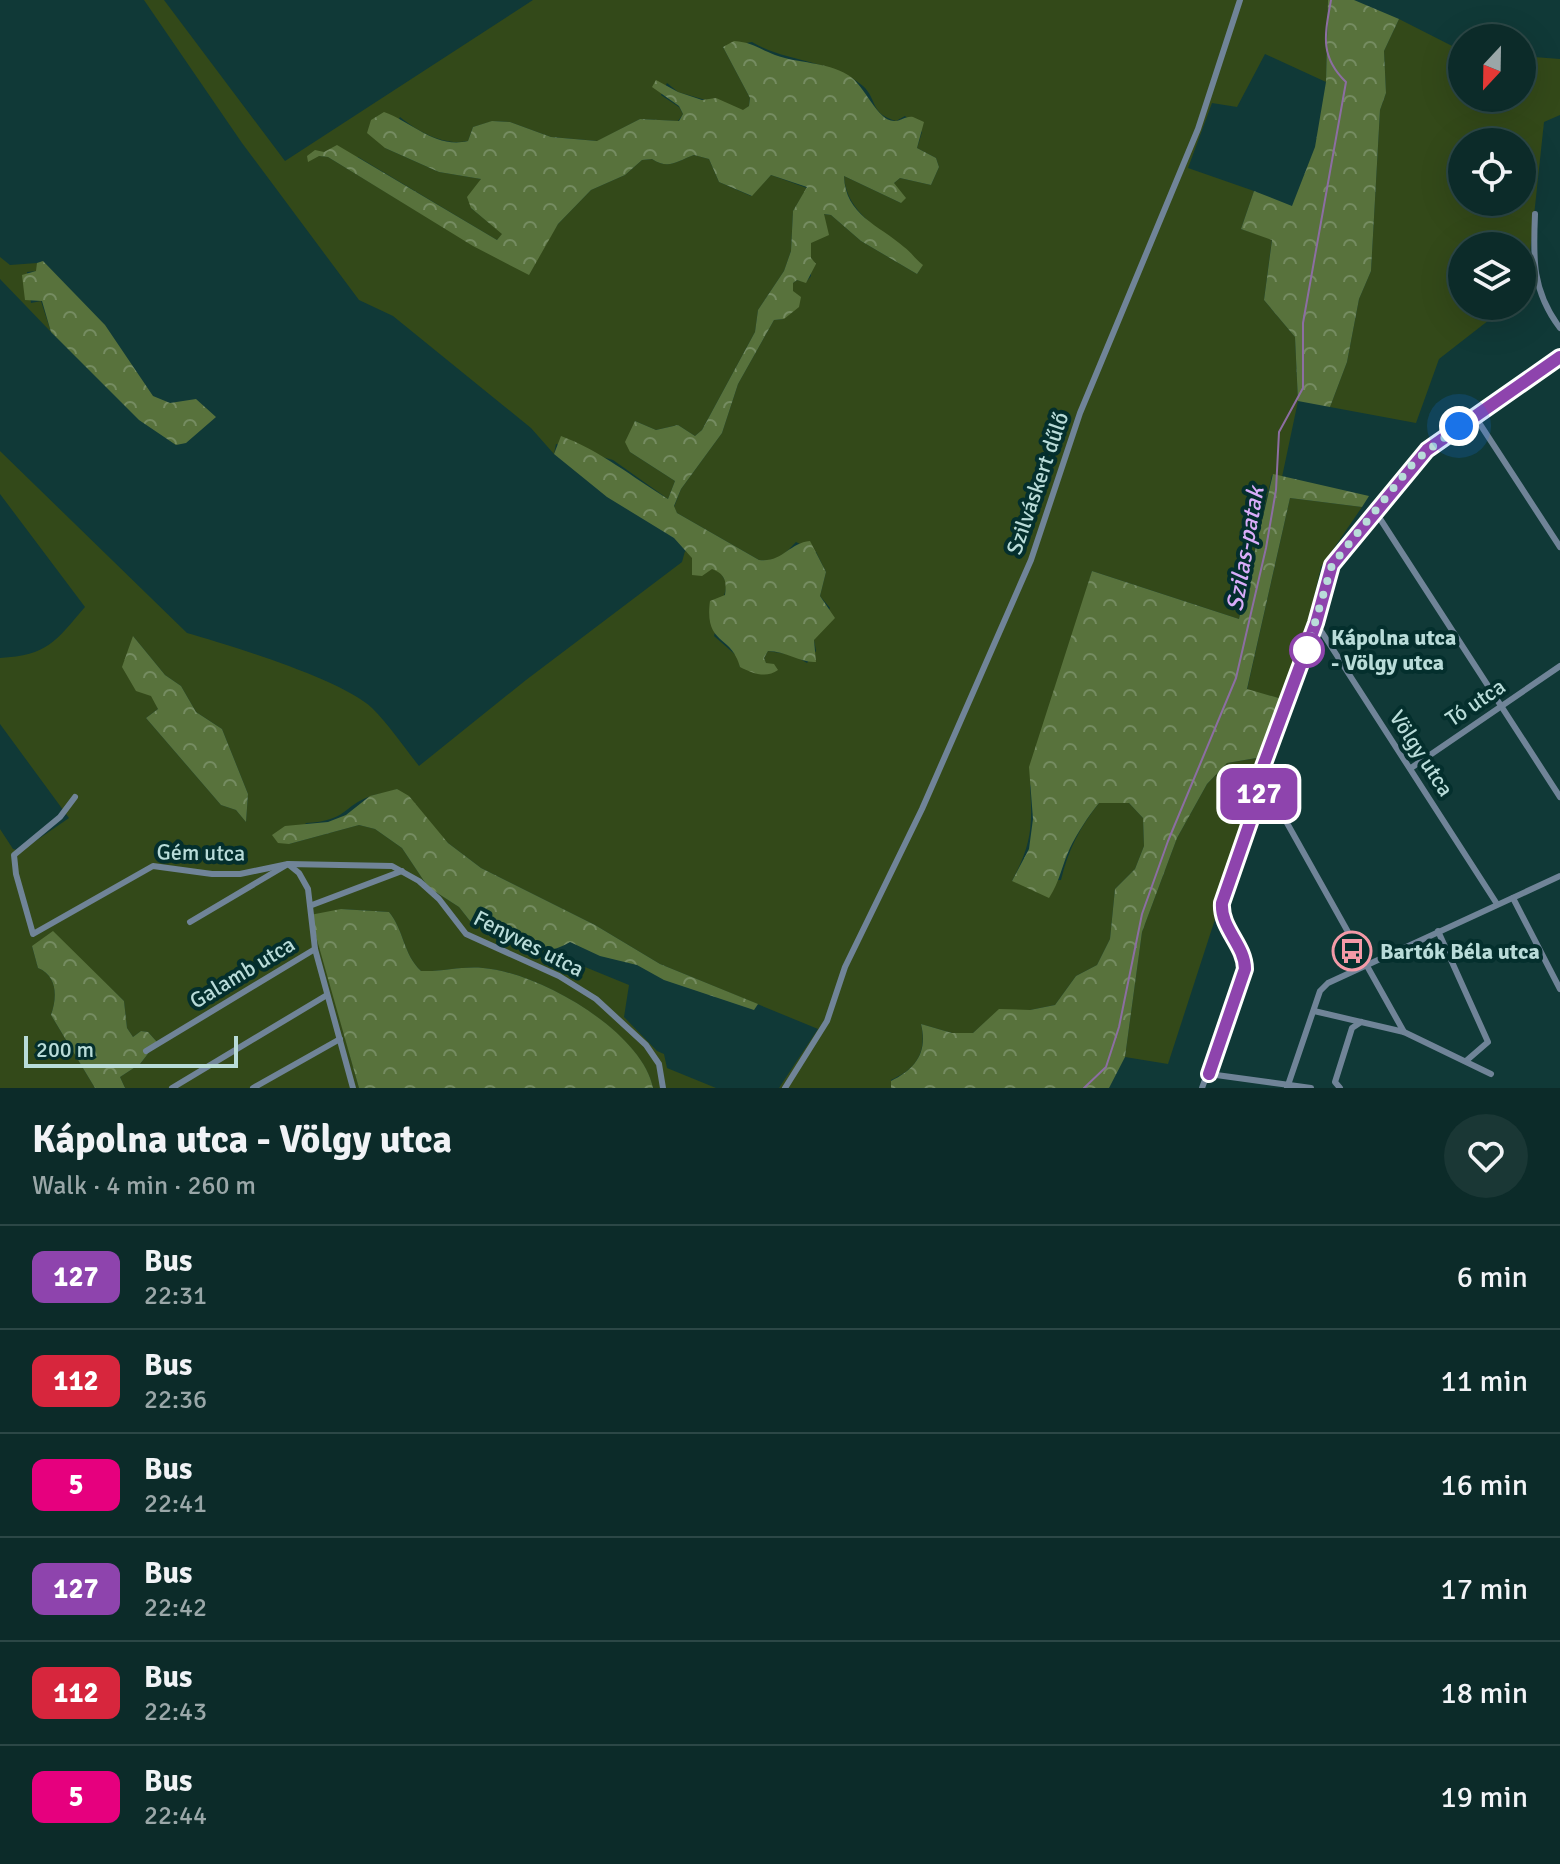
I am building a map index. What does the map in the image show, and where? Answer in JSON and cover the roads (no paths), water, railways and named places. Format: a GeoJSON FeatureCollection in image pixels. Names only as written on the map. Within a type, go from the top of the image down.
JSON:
{"type":"FeatureCollection","features":[{"type":"Feature","properties":{"kind":"street","name":"Szilváskert dűlő"},"geometry":{"type":"LineString","coordinates":[[785,1088],[827,1021],[845,967],[922,809],[1031,560],[1080,413],[1198,129],[1240,0]]}},
{"type":"Feature","properties":{"kind":"street"},"geometry":{"type":"LineString","coordinates":[[1535,216],[1533,275],[1545,309],[1560,328]]}},
{"type":"Feature","properties":{"kind":"street"},"geometry":{"type":"LineString","coordinates":[[1404,1032],[1264,782],[1262,769],[1316,623],[1328,572],[1415,461],[1474,415],[1560,357]]}},
{"type":"Feature","properties":{"kind":"street"},"geometry":{"type":"LineString","coordinates":[[1474,415],[1560,547]]}},
{"type":"Feature","properties":{"kind":"street"},"geometry":{"type":"LineString","coordinates":[[1375,511],[1560,797]]}},
{"type":"Feature","properties":{"kind":"street","name":"Völgy utca"},"geometry":{"type":"LineString","coordinates":[[1316,623],[1497,904]]}},
{"type":"Feature","properties":{"kind":"street","name":"Tó utca"},"geometry":{"type":"LineString","coordinates":[[1411,768],[1560,666]]}},
{"type":"Feature","properties":{"kind":"street"},"geometry":{"type":"LineString","coordinates":[[1202,1088],[1245,969],[1244,959],[1225,922],[1222,903],[1264,782]]}},
{"type":"Feature","properties":{"kind":"street","name":"Gém utca"},"geometry":{"type":"LineString","coordinates":[[75,797],[60,817],[14,855],[16,874],[33,934],[153,866],[212,874],[240,874],[288,864]]}},
{"type":"Feature","properties":{"kind":"street"},"geometry":{"type":"LineString","coordinates":[[190,922],[288,864],[299,873],[312,905],[310,924],[315,949],[353,1088]]}},
{"type":"Feature","properties":{"kind":"street","name":"Fenyves utca"},"geometry":{"type":"LineString","coordinates":[[288,864],[379,864],[402,870],[439,899],[466,934],[578,987],[617,1016],[653,1055],[663,1088]]}},
{"type":"Feature","properties":{"kind":"street"},"geometry":{"type":"LineString","coordinates":[[312,905],[402,870]]}},
{"type":"Feature","properties":{"kind":"street"},"geometry":{"type":"LineString","coordinates":[[1288,1087],[1323,987],[1365,963],[1560,876]]}},
{"type":"Feature","properties":{"kind":"street"},"geometry":{"type":"LineString","coordinates":[[1513,898],[1560,989]]}},
{"type":"Feature","properties":{"kind":"street"},"geometry":{"type":"LineString","coordinates":[[1438,931],[1488,1042],[1466,1061]]}},
{"type":"Feature","properties":{"kind":"street","name":"Galamb utca"},"geometry":{"type":"LineString","coordinates":[[146,1051],[315,949]]}},
{"type":"Feature","properties":{"kind":"street"},"geometry":{"type":"LineString","coordinates":[[172,1088],[327,995]]}},
{"type":"Feature","properties":{"kind":"street"},"geometry":{"type":"LineString","coordinates":[[1314,1011],[1404,1032],[1491,1074]]}},
{"type":"Feature","properties":{"kind":"street"},"geometry":{"type":"LineString","coordinates":[[1340,1088],[1335,1082],[1352,1028],[1361,1022]]}},
{"type":"Feature","properties":{"kind":"street"},"geometry":{"type":"LineString","coordinates":[[253,1088],[340,1039]]}},
{"type":"Feature","properties":{"kind":"street"},"geometry":{"type":"LineString","coordinates":[[1209,1074],[1311,1088]]}},
{"type":"Feature","properties":{"kind":"waterway","name":"Szilas-patak"},"geometry":{"type":"LineString","coordinates":[[1084,1088],[1106,1067],[1119,1027],[1142,914],[1168,841],[1236,678],[1266,548],[1276,490],[1279,432],[1303,388],[1303,323],[1346,82],[1331,63],[1326,44],[1331,0]]}},
{"type":"Feature","properties":{"kind":"place","name":"Kápolna utca - Völgy utca"},"geometry":{"type":"Point","coordinates":[1307,650]}},
{"type":"Feature","properties":{"kind":"place","name":"Bartók Béla utca"},"geometry":{"type":"Point","coordinates":[1352,951]}}]}
